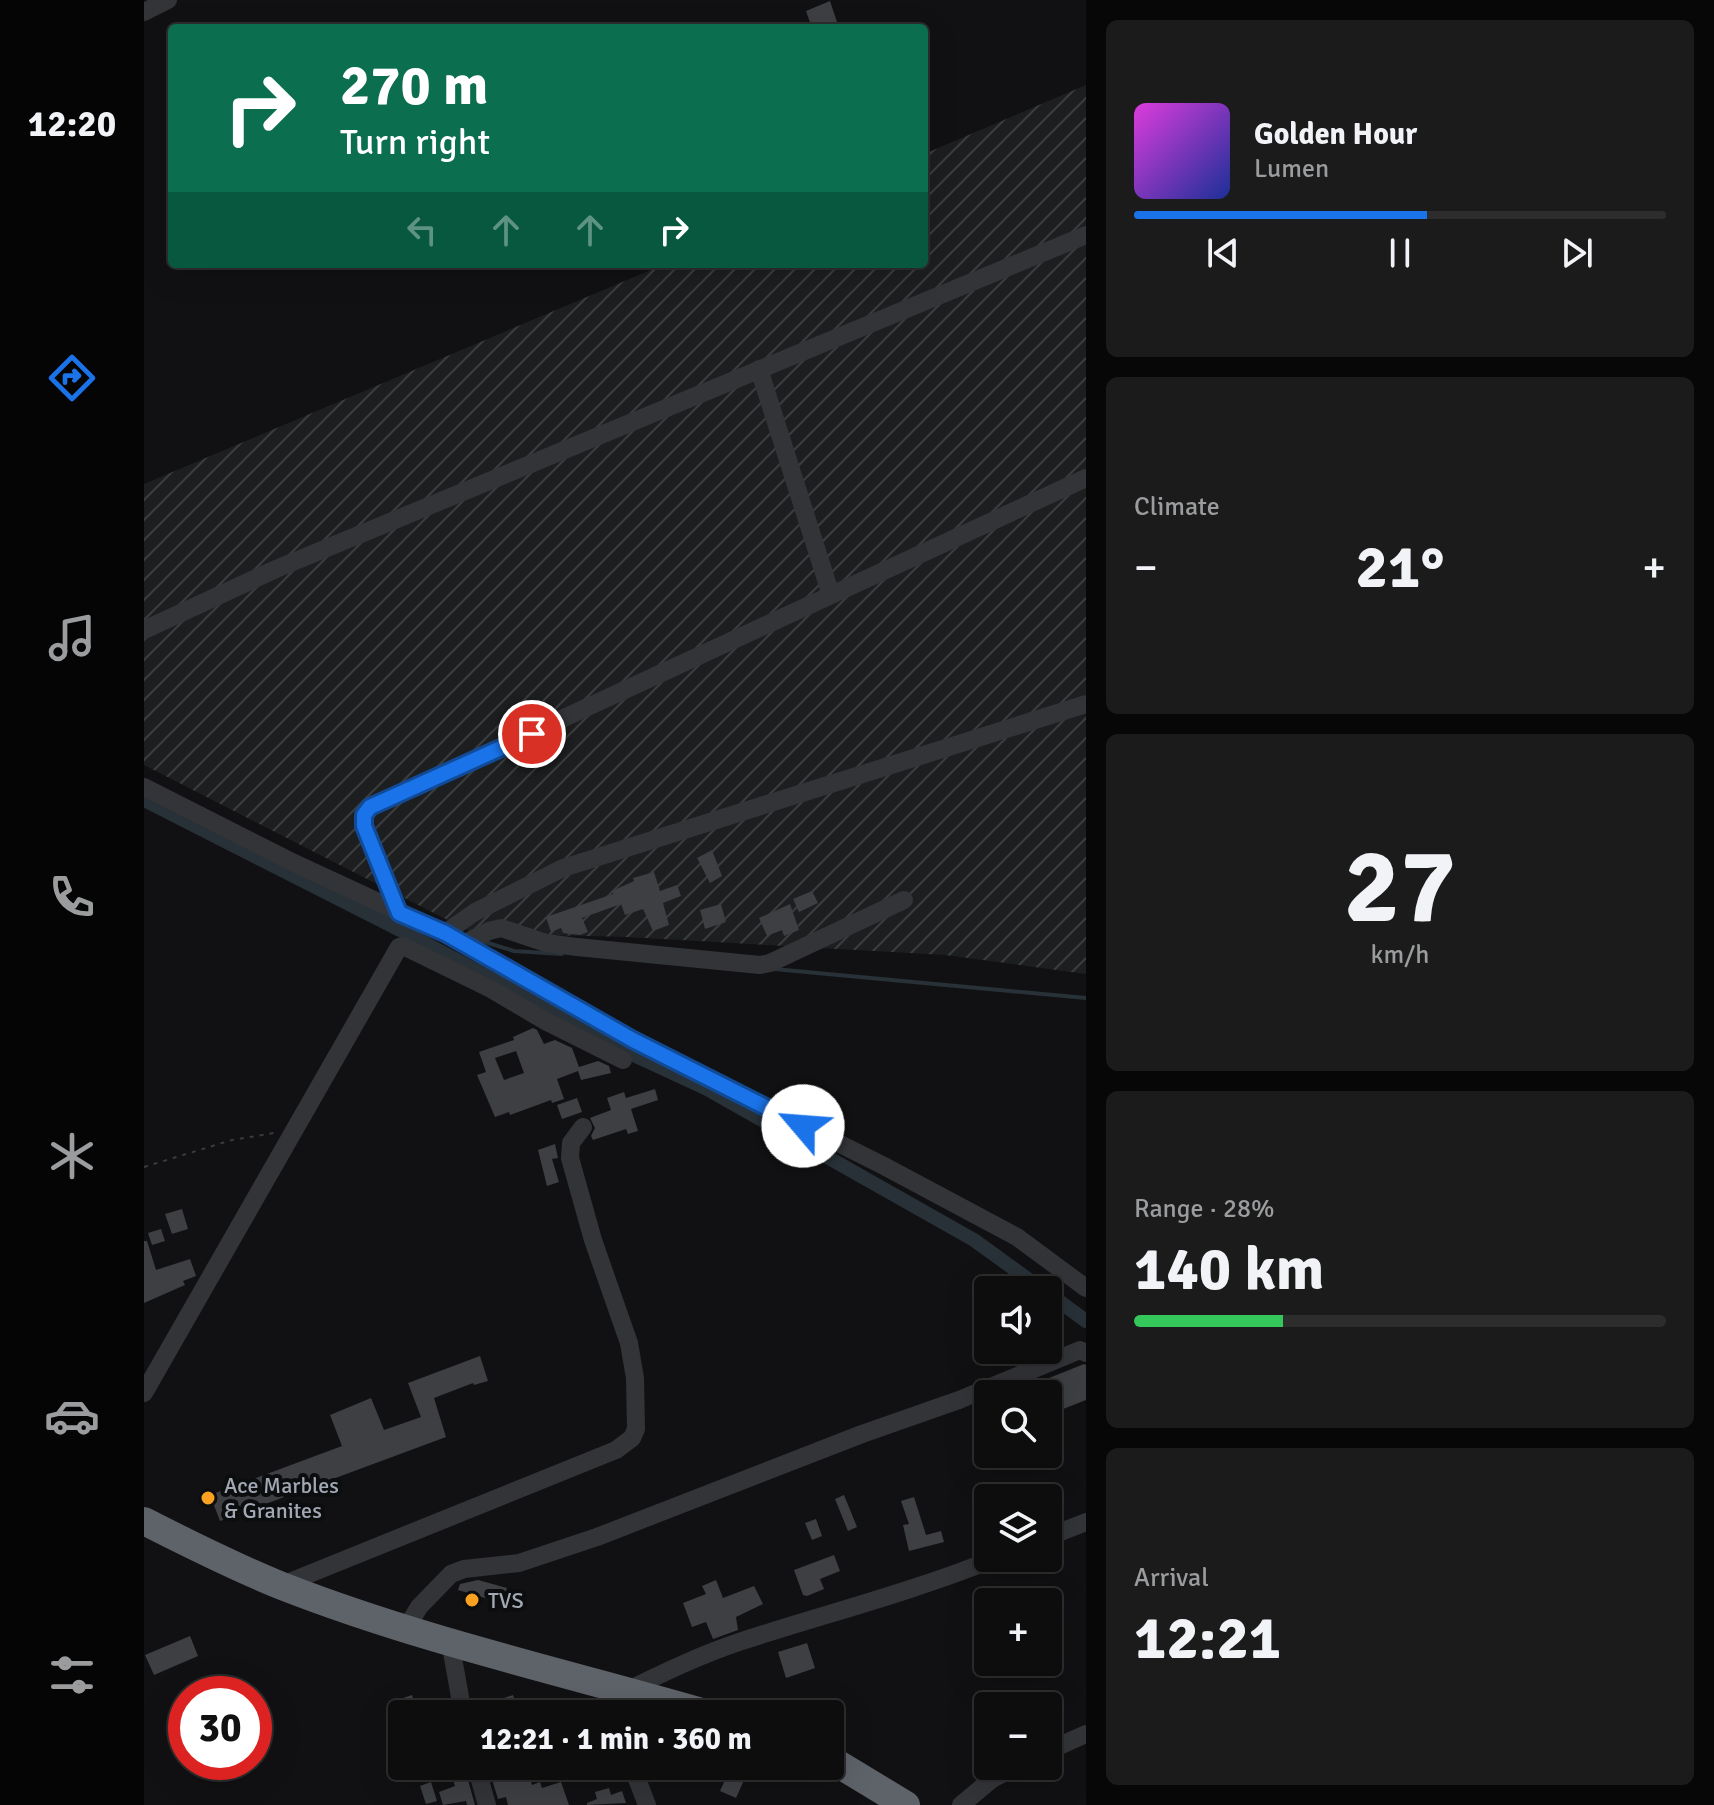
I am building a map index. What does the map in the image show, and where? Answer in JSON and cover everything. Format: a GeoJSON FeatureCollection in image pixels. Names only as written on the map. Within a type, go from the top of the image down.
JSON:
{"type":"FeatureCollection","features":[{"type":"Feature","properties":{"kind":"highway"},"geometry":{"type":"LineString","coordinates":[[144,1521],[282,1585],[617,1700]]}},
{"type":"Feature","properties":{"kind":"highway"},"geometry":{"type":"LineString","coordinates":[[844,1767],[906,1805]]}},
{"type":"Feature","properties":{"kind":"street"},"geometry":{"type":"LineString","coordinates":[[144,12],[168,0]]}},
{"type":"Feature","properties":{"kind":"street"},"geometry":{"type":"LineString","coordinates":[[144,630],[276,569],[1086,235]]}},
{"type":"Feature","properties":{"kind":"street"},"geometry":{"type":"LineString","coordinates":[[759,369],[831,595]]}},
{"type":"Feature","properties":{"kind":"street"},"geometry":{"type":"LineString","coordinates":[[399,913],[364,826],[364,815],[370,807],[1086,478]]}},
{"type":"Feature","properties":{"kind":"street"},"geometry":{"type":"LineString","coordinates":[[445,933],[475,912],[563,868],[1086,704]]}},
{"type":"Feature","properties":{"kind":"street"},"geometry":{"type":"LineString","coordinates":[[144,787],[445,933],[647,1047],[884,1166],[1017,1237],[1086,1288]]}},
{"type":"Feature","properties":{"kind":"street"},"geometry":{"type":"LineString","coordinates":[[463,944],[501,928],[546,943],[760,965],[904,900]]}},
{"type":"Feature","properties":{"kind":"street"},"geometry":{"type":"LineString","coordinates":[[144,1393],[399,947],[403,946],[491,989],[547,1022],[623,1060]]}},
{"type":"Feature","properties":{"kind":"street"},"geometry":{"type":"LineString","coordinates":[[491,989],[504,967]]}},
{"type":"Feature","properties":{"kind":"street"},"geometry":{"type":"LineString","coordinates":[[282,1585],[616,1450],[632,1438],[637,1418],[629,1343],[593,1240],[570,1158],[571,1143],[583,1127]]}},
{"type":"Feature","properties":{"kind":"street"},"geometry":{"type":"LineString","coordinates":[[407,1627],[419,1607],[451,1574],[519,1563],[597,1537],[862,1434],[959,1400],[1053,1360],[1080,1350],[1086,1353]]}},
{"type":"Feature","properties":{"kind":"street"},"geometry":{"type":"LineString","coordinates":[[1062,1531],[1086,1522]]}},
{"type":"Feature","properties":{"kind":"street"},"geometry":{"type":"LineString","coordinates":[[629,1700],[686,1662],[738,1642],[974,1567]]}},
{"type":"Feature","properties":{"kind":"street"},"geometry":{"type":"LineString","coordinates":[[450,1641],[461,1700]]}},
{"type":"Feature","properties":{"kind":"street"},"geometry":{"type":"LineString","coordinates":[[1062,1745],[1086,1734]]}},
{"type":"Feature","properties":{"kind":"street"},"geometry":{"type":"LineString","coordinates":[[480,1780],[487,1805]]}},
{"type":"Feature","properties":{"kind":"street"},"geometry":{"type":"LineString","coordinates":[[637,1780],[647,1805]]}},
{"type":"Feature","properties":{"kind":"street"},"geometry":{"type":"LineString","coordinates":[[961,1805],[991,1780]]}},
{"type":"Feature","properties":{"kind":"path"},"geometry":{"type":"LineString","coordinates":[[144,1167],[232,1140],[296,1129]]}},
{"type":"Feature","properties":{"kind":"shaded area"},"geometry":{"type":"Polygon","coordinates":[[[1086,85],[1086,974],[945,955],[627,937],[473,933],[144,765],[144,484],[656,268],[928,268],[928,152],[1086,85]]]}},
{"type":"Feature","properties":{"kind":"building"},"geometry":{"type":"Polygon","coordinates":[[[830,1],[838,24],[811,24],[806,11],[830,1]]]}},
{"type":"Feature","properties":{"kind":"building"},"geometry":{"type":"Polygon","coordinates":[[[712,850],[722,876],[710,883],[697,858],[712,850]]]}},
{"type":"Feature","properties":{"kind":"building"},"geometry":{"type":"Polygon","coordinates":[[[654,872],[660,891],[677,885],[681,896],[663,903],[669,925],[653,931],[643,909],[625,915],[621,904],[582,918],[588,932],[580,935],[563,933],[561,928],[551,932],[546,917],[613,894],[612,891],[634,881],[633,878],[654,872]]]}},
{"type":"Feature","properties":{"kind":"building"},"geometry":{"type":"Polygon","coordinates":[[[812,891],[818,903],[799,912],[793,899],[812,891]]]}},
{"type":"Feature","properties":{"kind":"building"},"geometry":{"type":"Polygon","coordinates":[[[721,904],[726,922],[705,929],[700,910],[721,904]]]}},
{"type":"Feature","properties":{"kind":"building"},"geometry":{"type":"Polygon","coordinates":[[[790,904],[799,930],[784,936],[782,930],[767,936],[759,918],[790,904]]]}},
{"type":"Feature","properties":{"kind":"building"},"geometry":{"type":"Polygon","coordinates":[[[533,1028],[544,1044],[555,1040],[572,1048],[579,1067],[598,1061],[609,1066],[611,1073],[581,1080],[578,1071],[557,1079],[564,1099],[495,1117],[477,1075],[486,1072],[479,1052],[514,1040],[513,1037],[533,1028]],[[516,1051],[495,1058],[504,1080],[524,1073],[516,1051]]]}},
{"type":"Feature","properties":{"kind":"building"},"geometry":{"type":"Polygon","coordinates":[[[655,1089],[658,1100],[631,1109],[638,1131],[628,1134],[626,1129],[593,1140],[591,1136],[595,1128],[590,1118],[611,1110],[607,1098],[624,1092],[626,1098],[655,1089]]]}},
{"type":"Feature","properties":{"kind":"building"},"geometry":{"type":"Polygon","coordinates":[[[577,1098],[582,1112],[562,1119],[557,1105],[577,1098]]]}},
{"type":"Feature","properties":{"kind":"building"},"geometry":{"type":"Polygon","coordinates":[[[555,1144],[558,1158],[552,1159],[559,1182],[547,1186],[538,1150],[555,1144]]]}},
{"type":"Feature","properties":{"kind":"building"},"geometry":{"type":"Polygon","coordinates":[[[182,1209],[188,1229],[172,1234],[165,1214],[182,1209]]]}},
{"type":"Feature","properties":{"kind":"building"},"geometry":{"type":"Polygon","coordinates":[[[161,1229],[165,1241],[152,1245],[148,1233],[161,1229]]]}},
{"type":"Feature","properties":{"kind":"building"},"geometry":{"type":"Polygon","coordinates":[[[144,1241],[147,1241],[156,1270],[190,1259],[196,1276],[183,1281],[185,1285],[144,1303],[144,1241]]]}},
{"type":"Feature","properties":{"kind":"building"},"geometry":{"type":"Polygon","coordinates":[[[480,1356],[488,1381],[473,1383],[434,1398],[446,1437],[220,1521],[210,1495],[342,1446],[330,1415],[371,1398],[384,1430],[421,1417],[408,1383],[480,1356]]]}},
{"type":"Feature","properties":{"kind":"building"},"geometry":{"type":"Polygon","coordinates":[[[1084,1364],[1086,1400],[1062,1409],[1062,1380],[1044,1380],[1084,1364]]]}},
{"type":"Feature","properties":{"kind":"building"},"geometry":{"type":"Polygon","coordinates":[[[844,1495],[857,1527],[848,1531],[835,1499],[844,1495]]]}},
{"type":"Feature","properties":{"kind":"building"},"geometry":{"type":"Polygon","coordinates":[[[914,1497],[926,1535],[941,1531],[944,1542],[909,1551],[903,1525],[909,1524],[901,1501],[914,1497]]]}},
{"type":"Feature","properties":{"kind":"building"},"geometry":{"type":"Polygon","coordinates":[[[816,1519],[822,1536],[812,1540],[805,1523],[816,1519]]]}},
{"type":"Feature","properties":{"kind":"building"},"geometry":{"type":"Polygon","coordinates":[[[834,1555],[840,1571],[820,1579],[824,1589],[803,1595],[794,1570],[834,1555]]]}},
{"type":"Feature","properties":{"kind":"building"},"geometry":{"type":"Polygon","coordinates":[[[478,1580],[507,1588],[502,1603],[458,1590],[460,1584],[478,1580]]]}},
{"type":"Feature","properties":{"kind":"building"},"geometry":{"type":"Polygon","coordinates":[[[716,1580],[723,1598],[754,1586],[763,1604],[736,1617],[738,1630],[713,1639],[706,1622],[692,1627],[683,1603],[706,1594],[702,1586],[716,1580]]]}},
{"type":"Feature","properties":{"kind":"building"},"geometry":{"type":"Polygon","coordinates":[[[190,1636],[198,1656],[154,1675],[145,1655],[190,1636]]]}},
{"type":"Feature","properties":{"kind":"building"},"geometry":{"type":"Polygon","coordinates":[[[807,1643],[815,1668],[786,1678],[778,1652],[807,1643]]]}},
{"type":"Feature","properties":{"kind":"building"},"geometry":{"type":"Polygon","coordinates":[[[412,1695],[414,1700],[397,1700],[412,1695]]]}},
{"type":"Feature","properties":{"kind":"building"},"geometry":{"type":"Polygon","coordinates":[[[513,1695],[515,1700],[498,1700],[513,1695]]]}},
{"type":"Feature","properties":{"kind":"building"},"geometry":{"type":"Polygon","coordinates":[[[453,1780],[468,1780],[475,1805],[467,1805],[466,1801],[443,1805],[439,1792],[455,1786],[453,1780]]]}},
{"type":"Feature","properties":{"kind":"building"},"geometry":{"type":"Polygon","coordinates":[[[492,1780],[530,1780],[532,1785],[540,1782],[542,1788],[561,1782],[569,1805],[508,1805],[506,1797],[498,1799],[492,1780]]]}},
{"type":"Feature","properties":{"kind":"building"},"geometry":{"type":"Polygon","coordinates":[[[725,1780],[744,1780],[736,1798],[720,1791],[725,1780]]]}},
{"type":"Feature","properties":{"kind":"building"},"geometry":{"type":"Polygon","coordinates":[[[431,1782],[437,1801],[426,1804],[420,1786],[431,1782]]]}},
{"type":"Feature","properties":{"kind":"building"},"geometry":{"type":"Polygon","coordinates":[[[609,1788],[611,1795],[622,1791],[626,1803],[587,1805],[597,1799],[595,1792],[609,1788]]]}},
{"type":"Feature","properties":{"kind":"waterway"},"geometry":{"type":"LineString","coordinates":[[144,800],[408,934],[640,1058],[707,1089],[974,1240],[1024,1276]]}},
{"type":"Feature","properties":{"kind":"waterway"},"geometry":{"type":"LineString","coordinates":[[485,942],[514,951],[562,954]]}},
{"type":"Feature","properties":{"kind":"waterway"},"geometry":{"type":"LineString","coordinates":[[774,969],[1086,998]]}},
{"type":"Feature","properties":{"kind":"waterway"},"geometry":{"type":"LineString","coordinates":[[1062,1303],[1086,1321]]}},
{"type":"Feature","properties":{"kind":"place","name":"Ace Marbles & Granites"},"geometry":{"type":"Point","coordinates":[208,1498]}},
{"type":"Feature","properties":{"kind":"place","name":"TVS"},"geometry":{"type":"Point","coordinates":[472,1600]}},
{"type":"Feature","properties":{"kind":"route"},"geometry":{"type":"LineString","coordinates":[[532,734],[370,807],[364,815],[364,826],[399,913],[445,933],[633,1040],[803,1126]]}}]}
